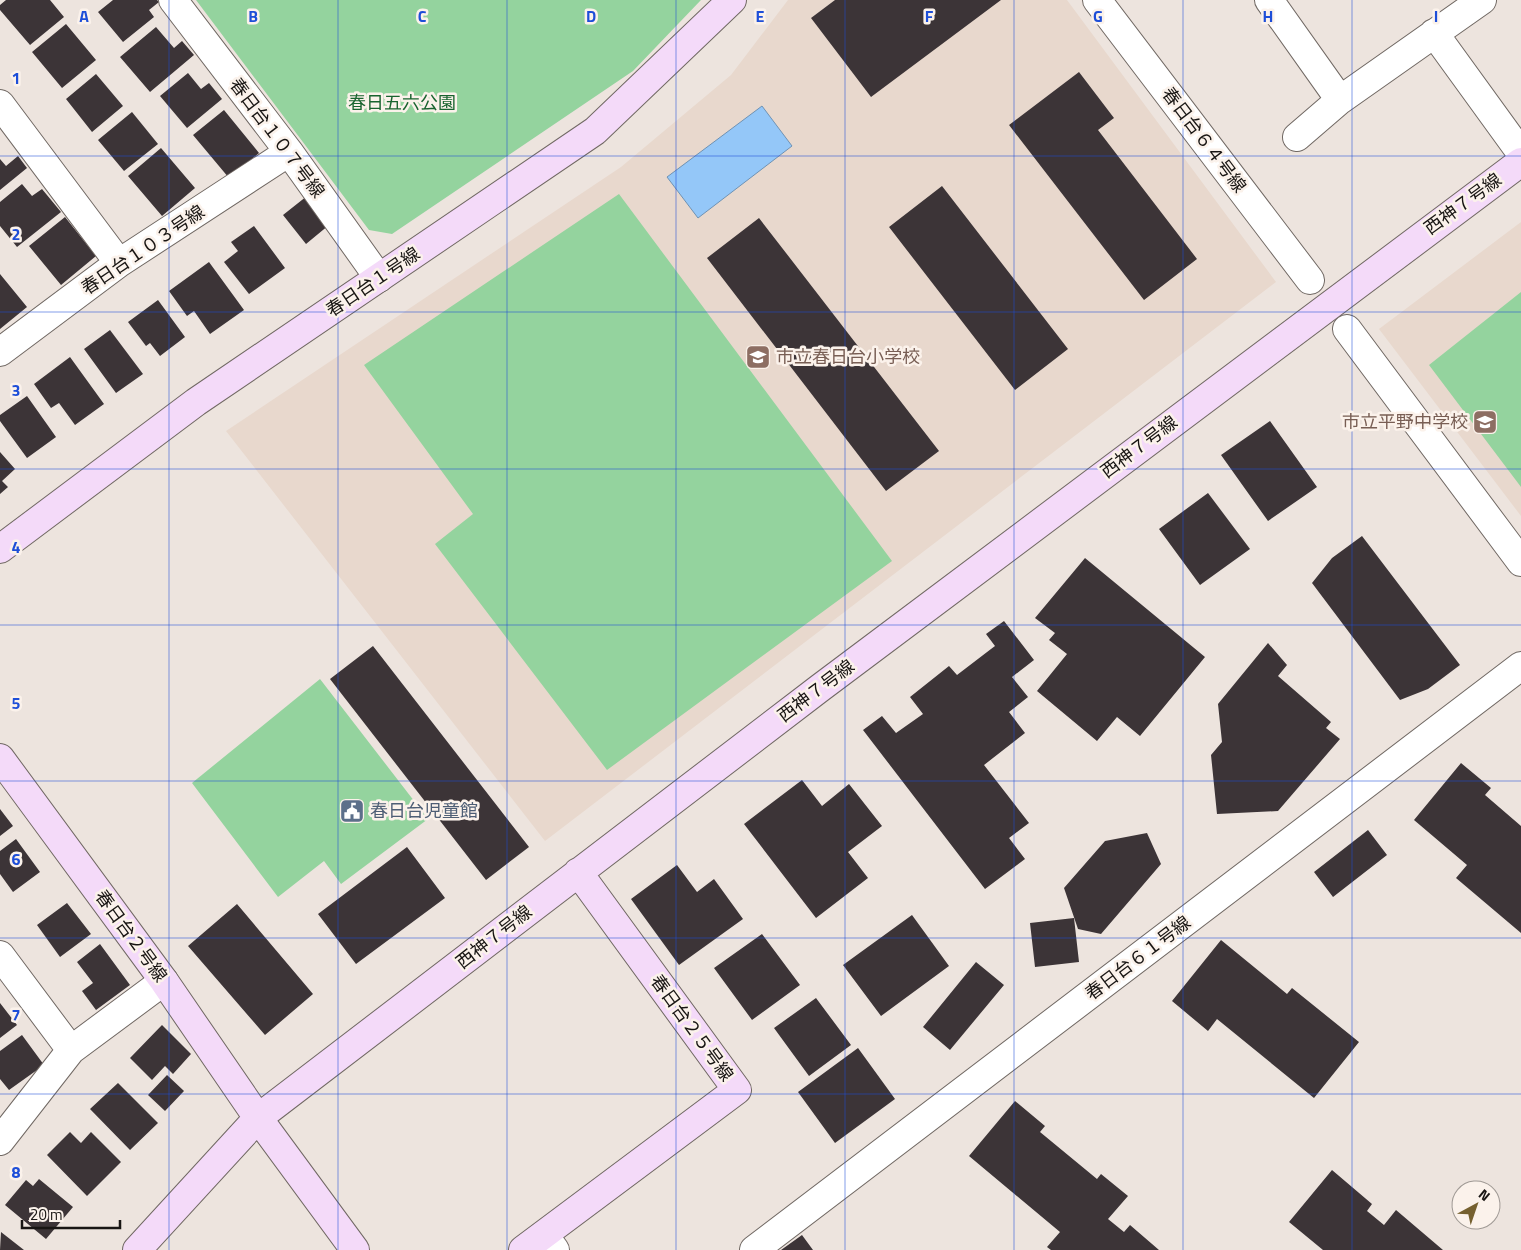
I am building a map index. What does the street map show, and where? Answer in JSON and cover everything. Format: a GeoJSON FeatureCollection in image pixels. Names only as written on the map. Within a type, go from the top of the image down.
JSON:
{"type":"FeatureCollection","features":[{"type":"Feature","properties":{"kind":"street","name":"春日台１０７号線"},"geometry":{"type":"LineString","coordinates":[[173,0],[289,152],[379,278]]}},
{"type":"Feature","properties":{"kind":"street","name":"春日台１号線"},"geometry":{"type":"LineString","coordinates":[[0,549],[196,402],[595,131],[732,0]]}},
{"type":"Feature","properties":{"kind":"street","name":"春日台６４号線"},"geometry":{"type":"LineString","coordinates":[[1097,0],[1310,280]]}},
{"type":"Feature","properties":{"kind":"street"},"geometry":{"type":"LineString","coordinates":[[1269,0],[1340,100]]}},
{"type":"Feature","properties":{"kind":"street"},"geometry":{"type":"LineString","coordinates":[[1297,137],[1340,100],[1482,0]]}},
{"type":"Feature","properties":{"kind":"street"},"geometry":{"type":"LineString","coordinates":[[1434,33],[1521,153]]}},
{"type":"Feature","properties":{"kind":"street"},"geometry":{"type":"LineString","coordinates":[[0,104],[119,263]]}},
{"type":"Feature","properties":{"kind":"street","name":"春日台１０３号線"},"geometry":{"type":"LineString","coordinates":[[0,352],[119,263],[289,152]]}},
{"type":"Feature","properties":{"kind":"street","name":"西神７号線"},"geometry":{"type":"LineString","coordinates":[[137,1250],[258,1118],[578,872],[1328,304],[1521,162]]}},
{"type":"Feature","properties":{"kind":"street"},"geometry":{"type":"LineString","coordinates":[[1347,330],[1521,562]]}},
{"type":"Feature","properties":{"kind":"street","name":"春日台６１号線"},"geometry":{"type":"LineString","coordinates":[[754,1250],[1521,666]]}},
{"type":"Feature","properties":{"kind":"street","name":"春日台２号線"},"geometry":{"type":"LineString","coordinates":[[0,758],[164,981],[258,1118]]}},
{"type":"Feature","properties":{"kind":"street","name":"春日台２５号線"},"geometry":{"type":"LineString","coordinates":[[541,1245],[737,1090],[578,872]]}},
{"type":"Feature","properties":{"kind":"street"},"geometry":{"type":"LineString","coordinates":[[0,954],[71,1050]]}},
{"type":"Feature","properties":{"kind":"street"},"geometry":{"type":"LineString","coordinates":[[0,1140],[71,1050],[164,981]]}},
{"type":"Feature","properties":{"kind":"street"},"geometry":{"type":"LineString","coordinates":[[258,1118],[356,1250]]}},
{"type":"Feature","properties":{"kind":"shaded area","name":"市立春日台小学校"},"geometry":{"type":"Polygon","coordinates":[[[788,0],[1067,0],[1276,282],[545,841],[226,431],[621,167],[731,75],[788,0]]]}},
{"type":"Feature","properties":{"kind":"shaded area","name":"市立平野中学校"},"geometry":{"type":"Polygon","coordinates":[[[1521,222],[1521,516],[1379,329],[1521,222]]]}},
{"type":"Feature","properties":{"kind":"green space","name":"春日五六公園"},"geometry":{"type":"Polygon","coordinates":[[[196,0],[701,0],[633,71],[392,234],[369,230],[196,0]]]}},
{"type":"Feature","properties":{"kind":"green space"},"geometry":{"type":"Polygon","coordinates":[[[619,194],[892,561],[607,770],[435,544],[473,514],[364,365],[619,194]]]}},
{"type":"Feature","properties":{"kind":"green space"},"geometry":{"type":"Polygon","coordinates":[[[1521,292],[1521,487],[1429,365],[1521,292]]]}},
{"type":"Feature","properties":{"kind":"green space"},"geometry":{"type":"Polygon","coordinates":[[[320,679],[428,819],[341,884],[324,861],[278,897],[192,783],[320,679]]]}},
{"type":"Feature","properties":{"kind":"water"},"geometry":{"type":"Polygon","coordinates":[[[762,106],[792,146],[698,218],[667,177],[762,106]]]}},
{"type":"Feature","properties":{"kind":"building"},"geometry":{"type":"Polygon","coordinates":[[[6,0],[50,0],[64,17],[30,45],[0,10],[0,5],[6,0]]]}},
{"type":"Feature","properties":{"kind":"building"},"geometry":{"type":"Polygon","coordinates":[[[113,0],[157,0],[159,2],[149,10],[154,17],[123,42],[98,12],[113,0]]]}},
{"type":"Feature","properties":{"kind":"building"},"geometry":{"type":"Polygon","coordinates":[[[835,0],[1001,0],[871,97],[811,18],[835,0]]]}},
{"type":"Feature","properties":{"kind":"building"},"geometry":{"type":"Polygon","coordinates":[[[66,24],[96,60],[62,88],[32,52],[66,24]]]}},
{"type":"Feature","properties":{"kind":"building"},"geometry":{"type":"Polygon","coordinates":[[[156,27],[174,48],[182,41],[194,55],[150,92],[120,57],[156,27]]]}},
{"type":"Feature","properties":{"kind":"building"},"geometry":{"type":"Polygon","coordinates":[[[1079,72],[1114,118],[1098,130],[1197,259],[1144,300],[1009,125],[1079,72]]]}},
{"type":"Feature","properties":{"kind":"building"},"geometry":{"type":"Polygon","coordinates":[[[188,73],[201,89],[209,83],[222,99],[187,128],[160,96],[188,73]]]}},
{"type":"Feature","properties":{"kind":"building"},"geometry":{"type":"Polygon","coordinates":[[[96,74],[123,106],[92,132],[66,99],[96,74]]]}},
{"type":"Feature","properties":{"kind":"building"},"geometry":{"type":"Polygon","coordinates":[[[224,110],[259,153],[229,178],[193,135],[224,110]]]}},
{"type":"Feature","properties":{"kind":"building"},"geometry":{"type":"Polygon","coordinates":[[[132,112],[158,144],[124,171],[98,140],[132,112]]]}},
{"type":"Feature","properties":{"kind":"building"},"geometry":{"type":"Polygon","coordinates":[[[161,148],[195,188],[162,216],[128,176],[161,148]]]}},
{"type":"Feature","properties":{"kind":"building"},"geometry":{"type":"Polygon","coordinates":[[[18,156],[27,168],[0,190],[0,159],[6,166],[18,156]]]}},
{"type":"Feature","properties":{"kind":"building"},"geometry":{"type":"Polygon","coordinates":[[[22,184],[32,196],[42,189],[61,212],[17,247],[0,226],[0,202],[22,184]]]}},
{"type":"Feature","properties":{"kind":"building"},"geometry":{"type":"Polygon","coordinates":[[[942,186],[1068,349],[1015,390],[889,227],[942,186]]]}},
{"type":"Feature","properties":{"kind":"building"},"geometry":{"type":"Polygon","coordinates":[[[307,196],[329,225],[306,244],[283,215],[307,196]]]}},
{"type":"Feature","properties":{"kind":"building"},"geometry":{"type":"Polygon","coordinates":[[[65,217],[96,256],[61,285],[29,246],[65,217]]]}},
{"type":"Feature","properties":{"kind":"building"},"geometry":{"type":"Polygon","coordinates":[[[759,218],[939,451],[886,491],[707,258],[759,218]]]}},
{"type":"Feature","properties":{"kind":"building"},"geometry":{"type":"Polygon","coordinates":[[[254,226],[285,268],[249,294],[224,262],[238,251],[231,242],[254,226]]]}},
{"type":"Feature","properties":{"kind":"building"},"geometry":{"type":"Polygon","coordinates":[[[209,262],[244,310],[210,334],[194,311],[187,316],[169,291],[209,262]]]}},
{"type":"Feature","properties":{"kind":"building"},"geometry":{"type":"Polygon","coordinates":[[[0,274],[27,307],[0,329],[0,274]]]}},
{"type":"Feature","properties":{"kind":"building"},"geometry":{"type":"Polygon","coordinates":[[[158,300],[185,337],[160,356],[150,343],[146,346],[128,322],[158,300]]]}},
{"type":"Feature","properties":{"kind":"building"},"geometry":{"type":"Polygon","coordinates":[[[110,330],[143,374],[116,393],[84,349],[110,330]]]}},
{"type":"Feature","properties":{"kind":"building"},"geometry":{"type":"Polygon","coordinates":[[[70,357],[104,404],[75,425],[59,403],[51,408],[34,384],[70,357]]]}},
{"type":"Feature","properties":{"kind":"building"},"geometry":{"type":"Polygon","coordinates":[[[27,396],[56,437],[27,458],[0,421],[0,415],[27,396]]]}},
{"type":"Feature","properties":{"kind":"building"},"geometry":{"type":"Polygon","coordinates":[[[1270,421],[1317,487],[1268,521],[1221,455],[1270,421]]]}},
{"type":"Feature","properties":{"kind":"building"},"geometry":{"type":"Polygon","coordinates":[[[0,452],[15,469],[2,481],[8,487],[0,494],[0,452]]]}},
{"type":"Feature","properties":{"kind":"building"},"geometry":{"type":"Polygon","coordinates":[[[1208,493],[1250,549],[1200,585],[1159,529],[1208,493]]]}},
{"type":"Feature","properties":{"kind":"building"},"geometry":{"type":"Polygon","coordinates":[[[1362,536],[1460,665],[1428,689],[1400,700],[1312,583],[1332,558],[1362,536]]]}},
{"type":"Feature","properties":{"kind":"building"},"geometry":{"type":"Polygon","coordinates":[[[1085,558],[1205,657],[1140,736],[1117,717],[1097,741],[1037,691],[1067,654],[1049,640],[1055,633],[1035,618],[1085,558]]]}},
{"type":"Feature","properties":{"kind":"building"},"geometry":{"type":"Polygon","coordinates":[[[1004,621],[1034,660],[1012,677],[1028,697],[1009,712],[1025,733],[984,765],[1029,823],[1009,838],[1025,859],[985,889],[863,730],[882,716],[896,733],[923,714],[910,697],[949,666],[957,675],[995,646],[986,634],[1004,621]]]}},
{"type":"Feature","properties":{"kind":"building"},"geometry":{"type":"Polygon","coordinates":[[[1268,643],[1287,665],[1278,676],[1331,722],[1326,728],[1340,739],[1278,811],[1217,814],[1211,755],[1222,742],[1218,704],[1268,643]]]}},
{"type":"Feature","properties":{"kind":"building"},"geometry":{"type":"Polygon","coordinates":[[[373,646],[529,847],[486,880],[330,679],[373,646]]]}},
{"type":"Feature","properties":{"kind":"building"},"geometry":{"type":"Polygon","coordinates":[[[1461,763],[1491,788],[1485,795],[1521,826],[1521,933],[1456,878],[1467,865],[1414,820],[1461,763]]]}},
{"type":"Feature","properties":{"kind":"building"},"geometry":{"type":"Polygon","coordinates":[[[802,780],[822,806],[849,784],[882,826],[848,852],[868,878],[816,918],[744,824],[802,780]]]}},
{"type":"Feature","properties":{"kind":"building"},"geometry":{"type":"Polygon","coordinates":[[[0,809],[13,826],[0,836],[0,809]]]}},
{"type":"Feature","properties":{"kind":"building"},"geometry":{"type":"Polygon","coordinates":[[[1368,830],[1387,855],[1333,897],[1314,872],[1368,830]]]}},
{"type":"Feature","properties":{"kind":"building"},"geometry":{"type":"Polygon","coordinates":[[[1147,833],[1161,864],[1101,934],[1078,929],[1064,888],[1105,841],[1147,833]]]}},
{"type":"Feature","properties":{"kind":"building"},"geometry":{"type":"Polygon","coordinates":[[[16,839],[40,872],[13,892],[0,874],[0,851],[16,839]]]}},
{"type":"Feature","properties":{"kind":"building"},"geometry":{"type":"Polygon","coordinates":[[[407,847],[445,898],[356,964],[318,914],[407,847]]]}},
{"type":"Feature","properties":{"kind":"building"},"geometry":{"type":"Polygon","coordinates":[[[677,865],[697,892],[714,879],[743,919],[679,965],[631,899],[677,865]]]}},
{"type":"Feature","properties":{"kind":"building"},"geometry":{"type":"Polygon","coordinates":[[[67,903],[91,934],[60,957],[37,925],[67,903]]]}},
{"type":"Feature","properties":{"kind":"building"},"geometry":{"type":"Polygon","coordinates":[[[237,904],[313,994],[265,1035],[188,946],[237,904]]]}},
{"type":"Feature","properties":{"kind":"building"},"geometry":{"type":"Polygon","coordinates":[[[912,915],[949,966],[881,1016],[843,965],[912,915]]]}},
{"type":"Feature","properties":{"kind":"building"},"geometry":{"type":"Polygon","coordinates":[[[1074,918],[1079,962],[1035,967],[1030,923],[1074,918]]]}},
{"type":"Feature","properties":{"kind":"building"},"geometry":{"type":"Polygon","coordinates":[[[762,934],[800,985],[752,1020],[714,968],[762,934]]]}},
{"type":"Feature","properties":{"kind":"building"},"geometry":{"type":"Polygon","coordinates":[[[1221,940],[1287,994],[1292,988],[1359,1042],[1314,1098],[1217,1019],[1208,1031],[1172,1001],[1221,940]]]}},
{"type":"Feature","properties":{"kind":"building"},"geometry":{"type":"Polygon","coordinates":[[[100,944],[130,985],[96,1010],[82,991],[93,983],[77,962],[100,944]]]}},
{"type":"Feature","properties":{"kind":"building"},"geometry":{"type":"Polygon","coordinates":[[[976,962],[1004,985],[950,1050],[923,1027],[976,962]]]}},
{"type":"Feature","properties":{"kind":"building"},"geometry":{"type":"Polygon","coordinates":[[[816,998],[851,1045],[809,1076],[774,1028],[816,998]]]}},
{"type":"Feature","properties":{"kind":"building"},"geometry":{"type":"Polygon","coordinates":[[[0,1003],[17,1025],[0,1038],[0,1003]]]}},
{"type":"Feature","properties":{"kind":"building"},"geometry":{"type":"Polygon","coordinates":[[[162,1025],[191,1054],[173,1074],[165,1066],[152,1080],[130,1058],[162,1025]]]}},
{"type":"Feature","properties":{"kind":"building"},"geometry":{"type":"Polygon","coordinates":[[[22,1035],[44,1065],[9,1090],[0,1079],[0,1051],[22,1035]]]}},
{"type":"Feature","properties":{"kind":"building"},"geometry":{"type":"Polygon","coordinates":[[[858,1048],[895,1099],[835,1143],[798,1092],[858,1048]]]}},
{"type":"Feature","properties":{"kind":"building"},"geometry":{"type":"Polygon","coordinates":[[[167,1075],[184,1091],[165,1111],[148,1095],[167,1075]]]}},
{"type":"Feature","properties":{"kind":"building"},"geometry":{"type":"Polygon","coordinates":[[[118,1083],[158,1123],[130,1150],[90,1109],[118,1083]]]}},
{"type":"Feature","properties":{"kind":"building"},"geometry":{"type":"Polygon","coordinates":[[[1015,1101],[1045,1126],[1040,1132],[1097,1179],[1101,1174],[1128,1196],[1108,1219],[1124,1232],[1130,1225],[1159,1250],[1051,1250],[1047,1247],[1060,1232],[969,1156],[1015,1101]]]}},
{"type":"Feature","properties":{"kind":"building"},"geometry":{"type":"Polygon","coordinates":[[[70,1132],[81,1143],[91,1132],[121,1162],[87,1196],[47,1155],[70,1132]]]}},
{"type":"Feature","properties":{"kind":"building"},"geometry":{"type":"Polygon","coordinates":[[[1332,1170],[1372,1204],[1367,1211],[1384,1225],[1396,1210],[1443,1250],[1323,1250],[1289,1222],[1332,1170]]]}},
{"type":"Feature","properties":{"kind":"building"},"geometry":{"type":"Polygon","coordinates":[[[39,1179],[73,1207],[46,1239],[5,1205],[26,1180],[33,1186],[39,1179]]]}},
{"type":"Feature","properties":{"kind":"building"},"geometry":{"type":"Polygon","coordinates":[[[1,1232],[24,1250],[0,1250],[1,1232]]]}},
{"type":"Feature","properties":{"kind":"building"},"geometry":{"type":"Polygon","coordinates":[[[802,1235],[813,1250],[781,1250],[802,1235]]]}},
{"type":"Feature","properties":{"kind":"place","name":"市立春日台小学校"},"geometry":{"type":"Point","coordinates":[758,357]}},
{"type":"Feature","properties":{"kind":"place","name":"市立平野中学校"},"geometry":{"type":"Point","coordinates":[1485,422]}},
{"type":"Feature","properties":{"kind":"place","name":"春日台児童館"},"geometry":{"type":"Point","coordinates":[352,811]}}]}
